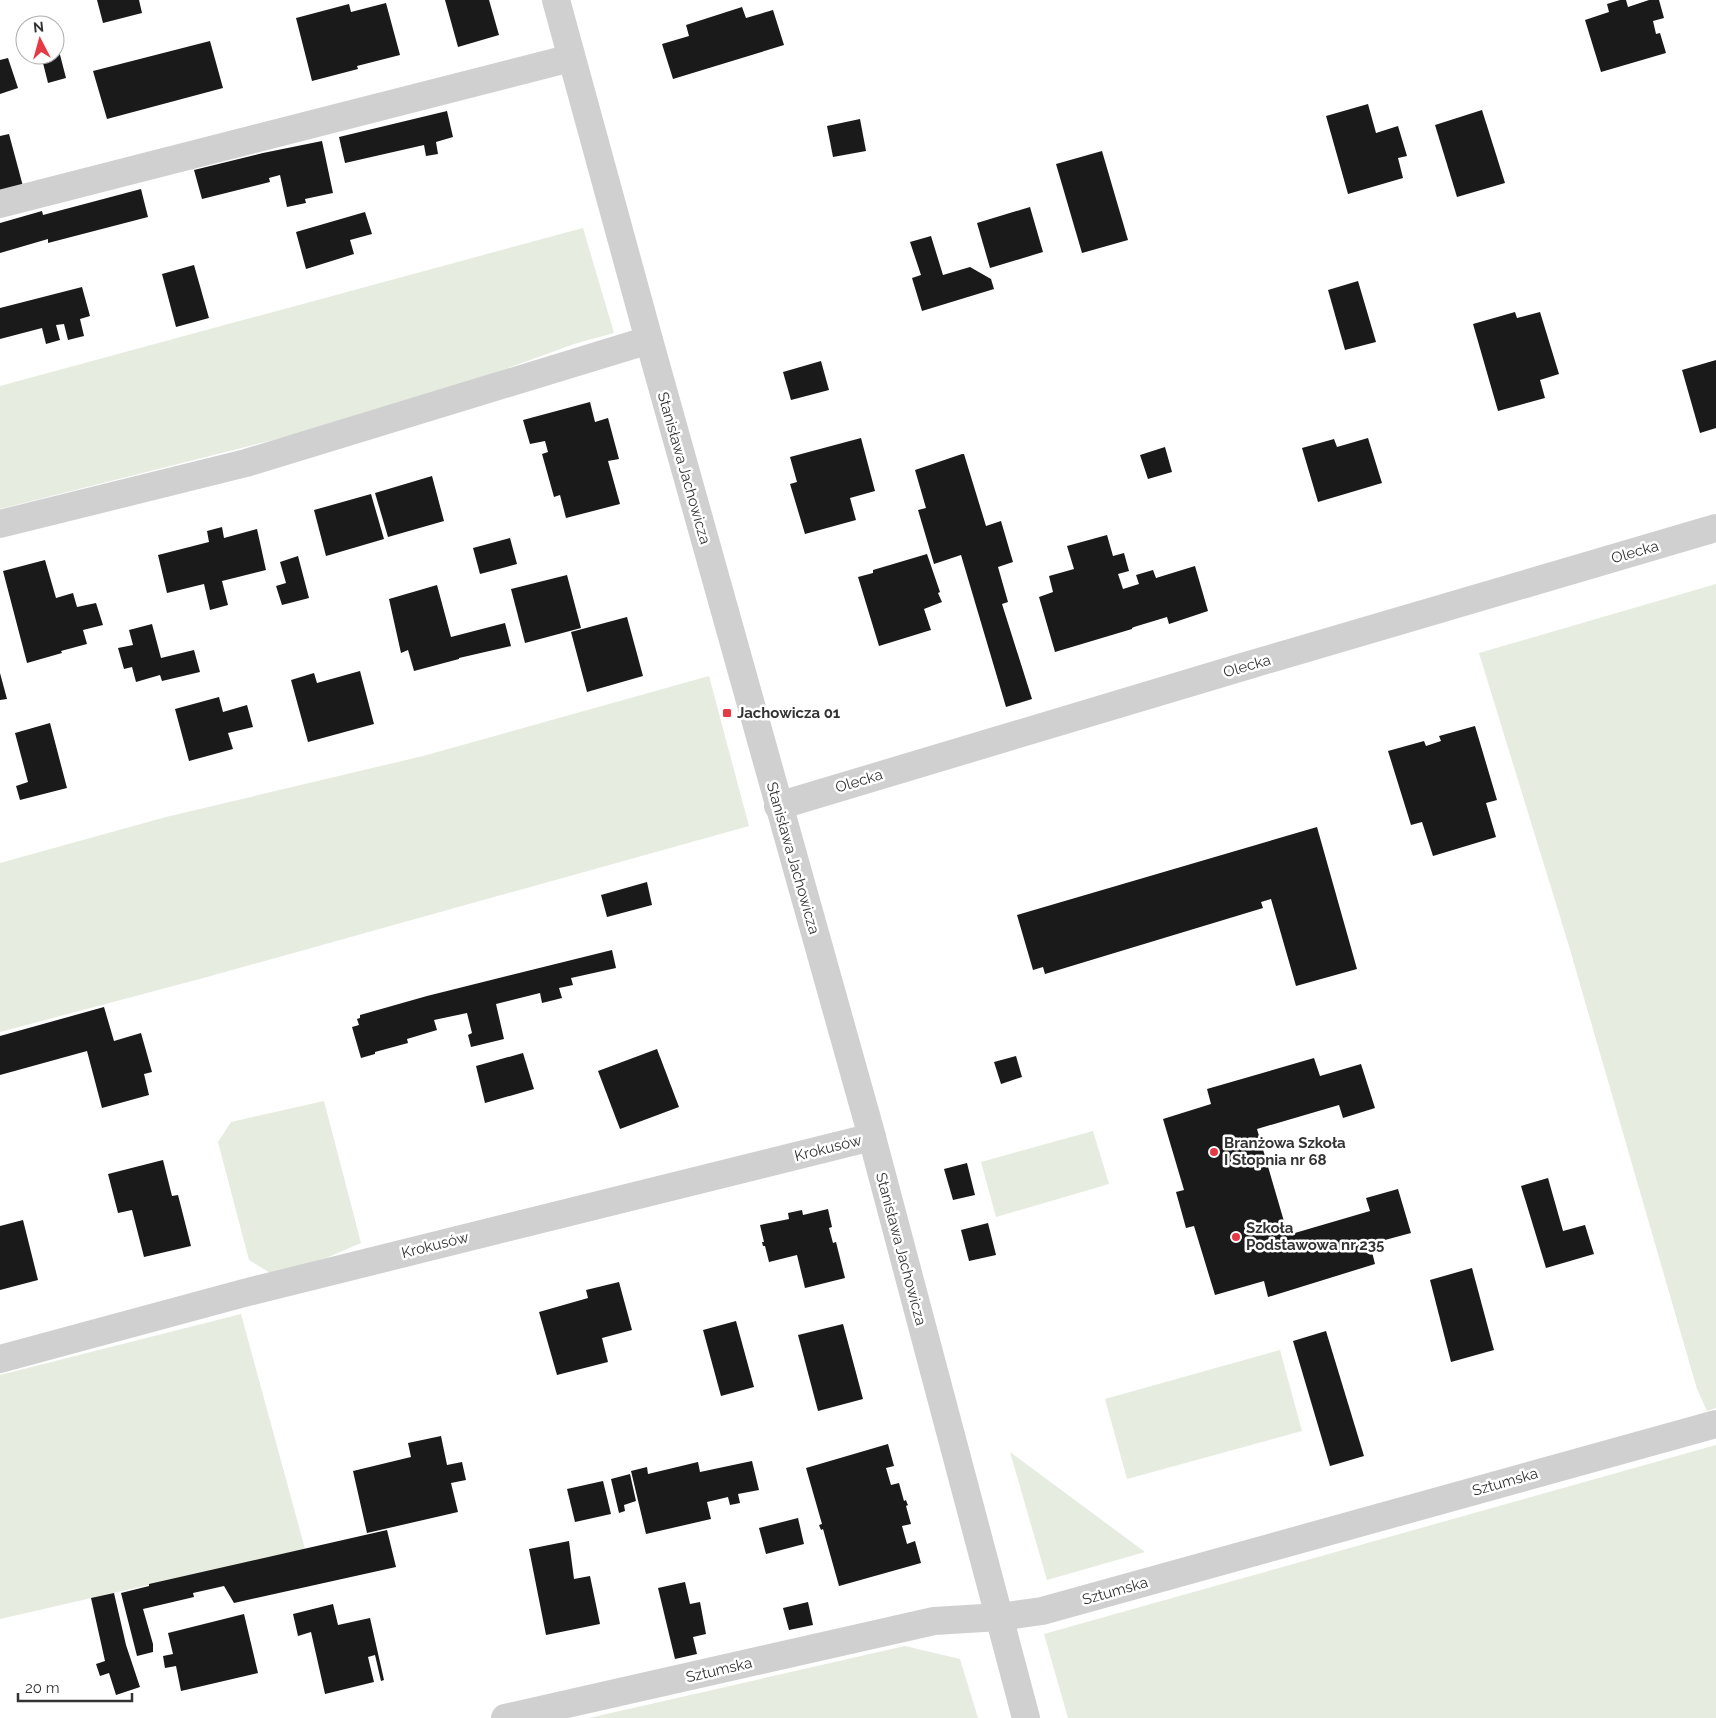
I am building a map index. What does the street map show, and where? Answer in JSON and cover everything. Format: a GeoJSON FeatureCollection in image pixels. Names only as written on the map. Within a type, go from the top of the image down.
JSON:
{"type":"FeatureCollection","features":[{"type":"Feature","properties":{"kind":"street","name":"Stanisława Jachowicza"},"geometry":{"type":"LineString","coordinates":[[556,0],[778,806],[872,1137],[1026,1718]]}},
{"type":"Feature","properties":{"kind":"street"},"geometry":{"type":"LineString","coordinates":[[0,204],[571,58]]}},
{"type":"Feature","properties":{"kind":"street"},"geometry":{"type":"LineString","coordinates":[[0,524],[246,464],[649,340]]}},
{"type":"Feature","properties":{"kind":"street","name":"Olecka"},"geometry":{"type":"LineString","coordinates":[[778,806],[1230,670],[1716,528]]}},
{"type":"Feature","properties":{"kind":"street","name":"Krokusów"},"geometry":{"type":"LineString","coordinates":[[0,1359],[244,1293],[872,1137]]}},
{"type":"Feature","properties":{"kind":"street","name":"Sztumska"},"geometry":{"type":"LineString","coordinates":[[505,1718],[934,1621],[1000,1617],[1042,1611],[1716,1424]]}},
{"type":"Feature","properties":{"kind":"shaded area"},"geometry":{"type":"Polygon","coordinates":[[[583,228],[614,333],[574,344],[475,380],[301,433],[0,509],[0,386],[583,228]]]}},
{"type":"Feature","properties":{"kind":"shaded area"},"geometry":{"type":"Polygon","coordinates":[[[1716,584],[1716,1408],[1707,1411],[1697,1389],[1569,946],[1479,653],[1716,584]]]}},
{"type":"Feature","properties":{"kind":"shaded area"},"geometry":{"type":"Polygon","coordinates":[[[709,676],[749,826],[207,977],[0,1032],[0,863],[166,817],[423,756],[709,676]]]}},
{"type":"Feature","properties":{"kind":"shaded area"},"geometry":{"type":"Polygon","coordinates":[[[324,1101],[361,1243],[326,1258],[272,1274],[249,1260],[218,1142],[231,1122],[324,1101]]]}},
{"type":"Feature","properties":{"kind":"shaded area"},"geometry":{"type":"Polygon","coordinates":[[[1093,1131],[1109,1184],[996,1217],[981,1162],[1093,1131]]]}},
{"type":"Feature","properties":{"kind":"shaded area"},"geometry":{"type":"Polygon","coordinates":[[[241,1314],[305,1549],[0,1619],[0,1375],[241,1314]]]}},
{"type":"Feature","properties":{"kind":"shaded area"},"geometry":{"type":"Polygon","coordinates":[[[1280,1350],[1302,1431],[1127,1479],[1105,1399],[1280,1350]]]}},
{"type":"Feature","properties":{"kind":"shaded area"},"geometry":{"type":"Polygon","coordinates":[[[1716,1445],[1716,1718],[1068,1718],[1044,1634],[1716,1445]]]}},
{"type":"Feature","properties":{"kind":"shaded area"},"geometry":{"type":"Polygon","coordinates":[[[1010,1452],[1145,1552],[1047,1580],[1010,1452]]]}},
{"type":"Feature","properties":{"kind":"shaded area"},"geometry":{"type":"Polygon","coordinates":[[[905,1646],[960,1659],[978,1718],[589,1718],[905,1646]]]}},
{"type":"Feature","properties":{"kind":"building"},"geometry":{"type":"Polygon","coordinates":[[[97,0],[139,0],[142,13],[103,23],[97,0]]]}},
{"type":"Feature","properties":{"kind":"building"},"geometry":{"type":"Polygon","coordinates":[[[445,0],[489,0],[499,35],[458,47],[445,0]]]}},
{"type":"Feature","properties":{"kind":"building"},"geometry":{"type":"Polygon","coordinates":[[[1626,0],[1628,7],[1649,0],[1659,0],[1664,18],[1653,21],[1656,34],[1660,33],[1666,53],[1601,72],[1585,20],[1609,12],[1607,4],[1626,0]]]}},
{"type":"Feature","properties":{"kind":"building"},"geometry":{"type":"Polygon","coordinates":[[[386,3],[400,55],[357,66],[358,69],[312,81],[296,18],[349,4],[351,12],[386,3]]]}},
{"type":"Feature","properties":{"kind":"building"},"geometry":{"type":"Polygon","coordinates":[[[742,7],[746,18],[773,10],[784,45],[673,79],[662,44],[689,36],[686,25],[742,7]]]}},
{"type":"Feature","properties":{"kind":"building"},"geometry":{"type":"Polygon","coordinates":[[[210,41],[223,88],[107,119],[93,71],[210,41]]]}},
{"type":"Feature","properties":{"kind":"building"},"geometry":{"type":"Polygon","coordinates":[[[8,58],[18,88],[0,94],[0,60],[8,58]]]}},
{"type":"Feature","properties":{"kind":"building"},"geometry":{"type":"Polygon","coordinates":[[[44,65],[63,65],[66,78],[48,83],[44,65]]]}},
{"type":"Feature","properties":{"kind":"building"},"geometry":{"type":"Polygon","coordinates":[[[1368,104],[1376,133],[1398,126],[1407,156],[1398,158],[1403,178],[1348,194],[1326,116],[1368,104]]]}},
{"type":"Feature","properties":{"kind":"building"},"geometry":{"type":"Polygon","coordinates":[[[1482,110],[1505,183],[1457,197],[1435,125],[1482,110]]]}},
{"type":"Feature","properties":{"kind":"building"},"geometry":{"type":"Polygon","coordinates":[[[447,111],[453,137],[436,142],[438,154],[426,156],[424,145],[345,163],[339,137],[447,111]]]}},
{"type":"Feature","properties":{"kind":"building"},"geometry":{"type":"Polygon","coordinates":[[[860,119],[866,151],[833,157],[827,126],[860,119]]]}},
{"type":"Feature","properties":{"kind":"building"},"geometry":{"type":"Polygon","coordinates":[[[9,134],[24,190],[0,196],[0,136],[9,134]]]}},
{"type":"Feature","properties":{"kind":"building"},"geometry":{"type":"Polygon","coordinates":[[[322,141],[333,193],[305,199],[306,203],[287,207],[280,175],[269,178],[270,182],[202,199],[194,170],[322,141]]]}},
{"type":"Feature","properties":{"kind":"building"},"geometry":{"type":"Polygon","coordinates":[[[1102,151],[1128,240],[1082,253],[1056,164],[1102,151]]]}},
{"type":"Feature","properties":{"kind":"building"},"geometry":{"type":"Polygon","coordinates":[[[141,189],[148,217],[48,243],[48,239],[0,253],[0,223],[42,211],[43,215],[141,189]]]}},
{"type":"Feature","properties":{"kind":"building"},"geometry":{"type":"Polygon","coordinates":[[[1030,207],[1043,252],[990,268],[977,223],[1030,207]]]}},
{"type":"Feature","properties":{"kind":"building"},"geometry":{"type":"Polygon","coordinates":[[[365,212],[372,234],[350,240],[354,254],[306,269],[296,232],[365,212]]]}},
{"type":"Feature","properties":{"kind":"building"},"geometry":{"type":"Polygon","coordinates":[[[931,236],[943,275],[970,267],[991,279],[994,289],[922,311],[912,278],[921,275],[910,242],[931,236]]]}},
{"type":"Feature","properties":{"kind":"building"},"geometry":{"type":"Polygon","coordinates":[[[194,265],[209,318],[176,327],[162,274],[194,265]]]}},
{"type":"Feature","properties":{"kind":"building"},"geometry":{"type":"Polygon","coordinates":[[[1358,281],[1376,342],[1345,350],[1328,290],[1358,281]]]}},
{"type":"Feature","properties":{"kind":"building"},"geometry":{"type":"Polygon","coordinates":[[[82,287],[90,316],[80,319],[84,336],[68,340],[64,324],[56,325],[60,340],[46,344],[42,328],[0,339],[0,308],[82,287]]]}},
{"type":"Feature","properties":{"kind":"building"},"geometry":{"type":"Polygon","coordinates":[[[1515,312],[1517,318],[1540,312],[1559,374],[1540,380],[1545,398],[1498,411],[1473,324],[1515,312]]]}},
{"type":"Feature","properties":{"kind":"building"},"geometry":{"type":"Polygon","coordinates":[[[1716,360],[1716,428],[1700,433],[1682,370],[1716,360]]]}},
{"type":"Feature","properties":{"kind":"building"},"geometry":{"type":"Polygon","coordinates":[[[821,361],[829,390],[791,400],[783,372],[821,361]]]}},
{"type":"Feature","properties":{"kind":"building"},"geometry":{"type":"Polygon","coordinates":[[[590,402],[595,422],[608,418],[619,459],[608,461],[620,504],[566,518],[560,495],[554,497],[542,454],[548,452],[545,441],[530,444],[523,420],[590,402]]]}},
{"type":"Feature","properties":{"kind":"building"},"geometry":{"type":"Polygon","coordinates":[[[861,438],[875,491],[850,498],[856,520],[805,534],[790,484],[797,482],[790,457],[861,438]]]}},
{"type":"Feature","properties":{"kind":"building"},"geometry":{"type":"Polygon","coordinates":[[[1368,438],[1382,483],[1318,502],[1302,448],[1334,439],[1337,447],[1368,438]]]}},
{"type":"Feature","properties":{"kind":"building"},"geometry":{"type":"Polygon","coordinates":[[[1165,447],[1172,472],[1148,479],[1140,455],[1165,447]]]}},
{"type":"Feature","properties":{"kind":"building"},"geometry":{"type":"Polygon","coordinates":[[[964,454],[986,526],[1001,521],[1013,562],[998,567],[1008,602],[1002,604],[1032,699],[1006,707],[961,555],[934,564],[918,510],[926,508],[915,470],[964,454]]]}},
{"type":"Feature","properties":{"kind":"building"},"geometry":{"type":"Polygon","coordinates":[[[432,476],[444,521],[388,537],[375,493],[432,476]]]}},
{"type":"Feature","properties":{"kind":"building"},"geometry":{"type":"Polygon","coordinates":[[[371,494],[384,539],[326,556],[314,510],[371,494]]]}},
{"type":"Feature","properties":{"kind":"building"},"geometry":{"type":"Polygon","coordinates":[[[222,527],[224,538],[257,529],[266,570],[222,581],[228,605],[210,610],[204,584],[167,593],[158,555],[209,542],[207,531],[222,527]]]}},
{"type":"Feature","properties":{"kind":"building"},"geometry":{"type":"Polygon","coordinates":[[[1107,535],[1113,556],[1124,553],[1129,571],[1118,574],[1123,589],[1139,584],[1136,575],[1153,570],[1156,578],[1195,566],[1208,611],[1169,624],[1167,617],[1055,652],[1039,597],[1053,592],[1049,576],[1074,569],[1067,546],[1107,535]]]}},
{"type":"Feature","properties":{"kind":"building"},"geometry":{"type":"Polygon","coordinates":[[[510,538],[517,564],[480,574],[473,548],[510,538]]]}},
{"type":"Feature","properties":{"kind":"building"},"geometry":{"type":"Polygon","coordinates":[[[927,554],[942,602],[924,609],[931,630],[879,646],[858,577],[873,573],[873,570],[927,554]]]}},
{"type":"Feature","properties":{"kind":"building"},"geometry":{"type":"Polygon","coordinates":[[[298,556],[309,598],[282,605],[276,586],[286,583],[280,562],[298,556]]]}},
{"type":"Feature","properties":{"kind":"building"},"geometry":{"type":"Polygon","coordinates":[[[45,560],[56,598],[73,593],[77,607],[96,603],[103,625],[83,630],[87,644],[27,663],[3,571],[45,560]]]}},
{"type":"Feature","properties":{"kind":"building"},"geometry":{"type":"Polygon","coordinates":[[[567,575],[581,628],[525,643],[511,589],[567,575]]]}},
{"type":"Feature","properties":{"kind":"building"},"geometry":{"type":"Polygon","coordinates":[[[437,585],[451,637],[505,623],[511,646],[414,671],[408,650],[401,653],[389,599],[437,585]]]}},
{"type":"Feature","properties":{"kind":"building"},"geometry":{"type":"Polygon","coordinates":[[[627,617],[643,676],[587,692],[571,632],[627,617]]]}},
{"type":"Feature","properties":{"kind":"building"},"geometry":{"type":"Polygon","coordinates":[[[152,624],[161,658],[194,650],[200,672],[162,681],[160,675],[136,682],[132,667],[124,669],[118,648],[133,645],[129,630],[152,624]]]}},
{"type":"Feature","properties":{"kind":"building"},"geometry":{"type":"Polygon","coordinates":[[[360,671],[374,724],[308,742],[291,680],[314,673],[317,683],[360,671]]]}},
{"type":"Feature","properties":{"kind":"building"},"geometry":{"type":"Polygon","coordinates":[[[0,673],[7,699],[0,700],[0,673]]]}},
{"type":"Feature","properties":{"kind":"building"},"geometry":{"type":"Polygon","coordinates":[[[219,697],[223,712],[247,705],[253,727],[228,733],[233,749],[189,761],[175,709],[219,697]]]}},
{"type":"Feature","properties":{"kind":"building"},"geometry":{"type":"Polygon","coordinates":[[[50,723],[67,788],[20,800],[16,786],[28,782],[15,733],[50,723]]]}},
{"type":"Feature","properties":{"kind":"building"},"geometry":{"type":"Polygon","coordinates":[[[1475,726],[1497,800],[1486,803],[1496,837],[1433,856],[1422,822],[1411,825],[1388,751],[1424,741],[1426,746],[1441,741],[1439,736],[1475,726]]]}},
{"type":"Feature","properties":{"kind":"building"},"geometry":{"type":"Polygon","coordinates":[[[1317,827],[1357,969],[1296,986],[1271,899],[1261,902],[1263,908],[1045,974],[1043,967],[1033,970],[1017,915],[1317,827]]]}},
{"type":"Feature","properties":{"kind":"building"},"geometry":{"type":"Polygon","coordinates":[[[647,882],[652,905],[607,917],[601,895],[647,882]]]}},
{"type":"Feature","properties":{"kind":"building"},"geometry":{"type":"Polygon","coordinates":[[[612,950],[616,968],[571,978],[573,985],[559,988],[562,998],[542,1003],[540,993],[496,1004],[504,1039],[471,1047],[468,1035],[472,1033],[467,1013],[434,1020],[437,1030],[407,1039],[408,1043],[361,1058],[352,1027],[359,1025],[357,1019],[360,1018],[360,1015],[427,996],[612,950]]]}},
{"type":"Feature","properties":{"kind":"building"},"geometry":{"type":"Polygon","coordinates":[[[104,1007],[114,1041],[141,1033],[152,1072],[144,1074],[149,1095],[102,1108],[87,1051],[0,1075],[0,1036],[104,1007]]]}},
{"type":"Feature","properties":{"kind":"building"},"geometry":{"type":"Polygon","coordinates":[[[657,1049],[679,1107],[620,1129],[598,1071],[657,1049]]]}},
{"type":"Feature","properties":{"kind":"building"},"geometry":{"type":"Polygon","coordinates":[[[523,1053],[534,1089],[485,1103],[476,1066],[523,1053]]]}},
{"type":"Feature","properties":{"kind":"building"},"geometry":{"type":"Polygon","coordinates":[[[1016,1056],[1022,1077],[1001,1084],[994,1062],[1016,1056]]]}},
{"type":"Feature","properties":{"kind":"building"},"geometry":{"type":"Polygon","coordinates":[[[1314,1058],[1320,1076],[1361,1064],[1375,1108],[1343,1118],[1339,1105],[1257,1129],[1288,1235],[1370,1211],[1366,1198],[1398,1189],[1411,1233],[1370,1244],[1375,1264],[1268,1297],[1264,1281],[1215,1295],[1194,1226],[1186,1228],[1176,1192],[1184,1190],[1163,1119],[1211,1104],[1207,1089],[1314,1058]]]}},
{"type":"Feature","properties":{"kind":"building"},"geometry":{"type":"Polygon","coordinates":[[[163,1160],[172,1196],[178,1195],[191,1246],[144,1257],[132,1210],[118,1213],[108,1174],[163,1160]]]}},
{"type":"Feature","properties":{"kind":"building"},"geometry":{"type":"Polygon","coordinates":[[[967,1163],[975,1195],[953,1200],[944,1169],[967,1163]]]}},
{"type":"Feature","properties":{"kind":"building"},"geometry":{"type":"Polygon","coordinates":[[[1548,1178],[1563,1231],[1585,1225],[1594,1254],[1546,1268],[1521,1186],[1548,1178]]]}},
{"type":"Feature","properties":{"kind":"building"},"geometry":{"type":"Polygon","coordinates":[[[828,1209],[832,1227],[829,1228],[833,1243],[836,1242],[845,1278],[805,1288],[797,1255],[769,1262],[765,1246],[763,1246],[762,1242],[764,1242],[760,1225],[789,1219],[788,1213],[802,1210],[803,1215],[828,1209]]]}},
{"type":"Feature","properties":{"kind":"building"},"geometry":{"type":"Polygon","coordinates":[[[23,1220],[38,1280],[0,1290],[0,1226],[23,1220]]]}},
{"type":"Feature","properties":{"kind":"building"},"geometry":{"type":"Polygon","coordinates":[[[988,1223],[996,1255],[969,1261],[961,1230],[988,1223]]]}},
{"type":"Feature","properties":{"kind":"building"},"geometry":{"type":"Polygon","coordinates":[[[1472,1268],[1494,1350],[1451,1362],[1430,1280],[1472,1268]]]}},
{"type":"Feature","properties":{"kind":"building"},"geometry":{"type":"Polygon","coordinates":[[[619,1282],[632,1330],[602,1338],[608,1362],[557,1375],[539,1312],[588,1298],[586,1290],[619,1282]]]}},
{"type":"Feature","properties":{"kind":"building"},"geometry":{"type":"Polygon","coordinates":[[[736,1321],[754,1387],[721,1396],[703,1330],[736,1321]]]}},
{"type":"Feature","properties":{"kind":"building"},"geometry":{"type":"Polygon","coordinates":[[[843,1324],[863,1399],[818,1411],[798,1335],[843,1324]]]}},
{"type":"Feature","properties":{"kind":"building"},"geometry":{"type":"Polygon","coordinates":[[[1326,1331],[1364,1456],[1330,1466],[1293,1341],[1326,1331]]]}},
{"type":"Feature","properties":{"kind":"building"},"geometry":{"type":"Polygon","coordinates":[[[441,1436],[447,1465],[462,1462],[466,1480],[451,1483],[458,1512],[367,1533],[353,1471],[411,1457],[408,1443],[441,1436]]]}},
{"type":"Feature","properties":{"kind":"building"},"geometry":{"type":"Polygon","coordinates":[[[888,1444],[894,1466],[886,1468],[891,1485],[899,1483],[904,1501],[906,1500],[908,1505],[906,1506],[911,1524],[902,1526],[907,1544],[915,1541],[921,1563],[839,1586],[823,1529],[821,1530],[819,1525],[822,1524],[806,1468],[888,1444]]]}},
{"type":"Feature","properties":{"kind":"building"},"geometry":{"type":"Polygon","coordinates":[[[752,1461],[759,1490],[738,1494],[740,1503],[730,1505],[728,1497],[707,1502],[711,1519],[646,1534],[631,1471],[647,1467],[648,1474],[698,1462],[700,1472],[752,1461]]]}},
{"type":"Feature","properties":{"kind":"building"},"geometry":{"type":"Polygon","coordinates":[[[630,1474],[636,1501],[624,1505],[625,1511],[619,1513],[611,1479],[630,1474]]]}},
{"type":"Feature","properties":{"kind":"building"},"geometry":{"type":"Polygon","coordinates":[[[603,1481],[611,1514],[575,1522],[567,1489],[603,1481]]]}},
{"type":"Feature","properties":{"kind":"building"},"geometry":{"type":"Polygon","coordinates":[[[798,1518],[804,1544],[766,1554],[759,1528],[798,1518]]]}},
{"type":"Feature","properties":{"kind":"building"},"geometry":{"type":"Polygon","coordinates":[[[387,1530],[396,1567],[234,1603],[224,1586],[193,1593],[194,1597],[143,1609],[153,1644],[153,1652],[137,1656],[121,1593],[149,1586],[149,1584],[387,1530]]]}},
{"type":"Feature","properties":{"kind":"building"},"geometry":{"type":"Polygon","coordinates":[[[569,1541],[574,1579],[590,1576],[600,1624],[546,1635],[529,1549],[569,1541]]]}},
{"type":"Feature","properties":{"kind":"building"},"geometry":{"type":"Polygon","coordinates":[[[685,1582],[690,1604],[700,1602],[706,1634],[693,1637],[697,1654],[675,1659],[658,1588],[685,1582]]]}},
{"type":"Feature","properties":{"kind":"building"},"geometry":{"type":"Polygon","coordinates":[[[114,1593],[126,1645],[140,1687],[116,1695],[109,1673],[100,1676],[96,1664],[105,1661],[91,1598],[114,1593]]]}},
{"type":"Feature","properties":{"kind":"building"},"geometry":{"type":"Polygon","coordinates":[[[808,1602],[813,1625],[789,1630],[783,1608],[808,1602]]]}},
{"type":"Feature","properties":{"kind":"building"},"geometry":{"type":"Polygon","coordinates":[[[333,1604],[338,1625],[370,1618],[384,1680],[381,1681],[375,1655],[368,1657],[374,1682],[325,1694],[311,1632],[298,1636],[293,1614],[333,1604]]]}},
{"type":"Feature","properties":{"kind":"building"},"geometry":{"type":"Polygon","coordinates":[[[244,1614],[258,1673],[181,1691],[176,1666],[165,1668],[163,1656],[173,1654],[168,1633],[244,1614]]]}},
{"type":"Feature","properties":{"kind":"place","name":"Jachowicza 01"},"geometry":{"type":"Point","coordinates":[727,713]}},
{"type":"Feature","properties":{"kind":"place","name":"Branżowa Szkoła I Stopnia nr 68"},"geometry":{"type":"Point","coordinates":[1214,1152]}},
{"type":"Feature","properties":{"kind":"place","name":"Szkoła Podstawowa nr 235"},"geometry":{"type":"Point","coordinates":[1236,1237]}}]}
